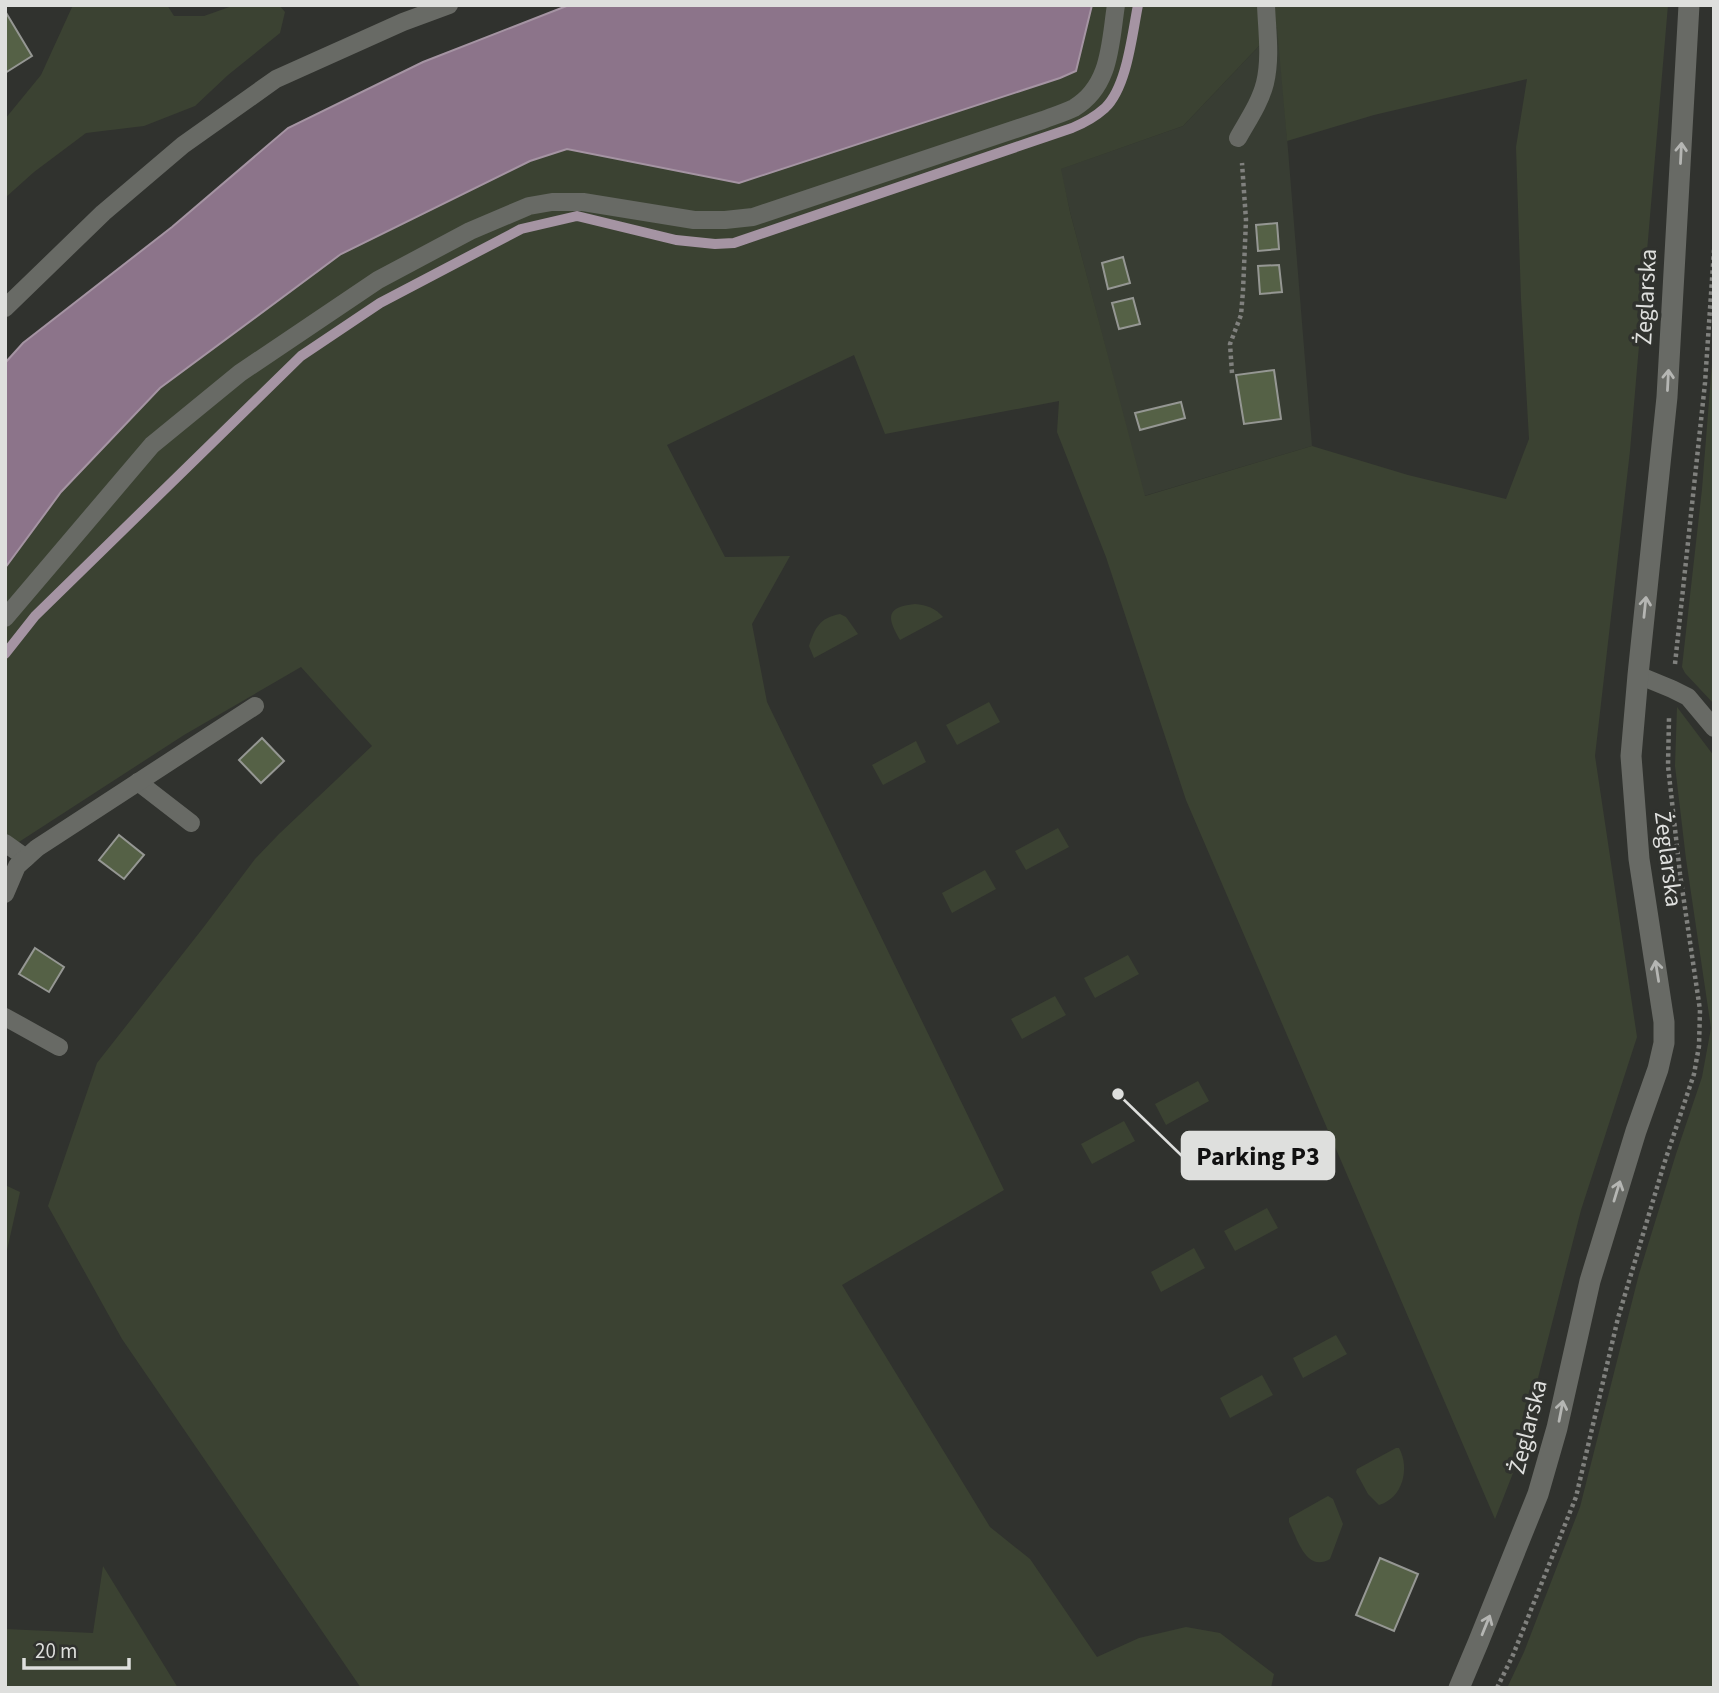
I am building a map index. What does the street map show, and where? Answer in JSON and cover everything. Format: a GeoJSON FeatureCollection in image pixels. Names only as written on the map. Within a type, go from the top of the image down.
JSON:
{"type":"FeatureCollection","features":[{"type":"Feature","properties":{"kind":"street","name":"Żeglarska"},"geometry":{"type":"LineString","coordinates":[[1458,1688],[1538,1494],[1557,1428],[1590,1282],[1664,1043],[1664,1022],[1639,859],[1631,756],[1667,397],[1689,5]]}},
{"type":"Feature","properties":{"kind":"lane"},"geometry":{"type":"LineString","coordinates":[[5,308],[103,213],[183,145],[276,79],[403,22],[449,5]]}},
{"type":"Feature","properties":{"kind":"lane"},"geometry":{"type":"LineString","coordinates":[[5,618],[152,445],[240,373],[378,280],[470,231],[529,206],[552,202],[583,202],[695,220],[753,217],[1043,120],[1073,108],[1088,97],[1101,80],[1107,63],[1116,5]]}},
{"type":"Feature","properties":{"kind":"lane"},"geometry":{"type":"LineString","coordinates":[[1238,138],[1255,109],[1265,83],[1268,55],[1266,5]]}},
{"type":"Feature","properties":{"kind":"lane"},"geometry":{"type":"LineString","coordinates":[[1638,675],[1688,697],[1714,728]]}},
{"type":"Feature","properties":{"kind":"lane"},"geometry":{"type":"LineString","coordinates":[[5,894],[17,866],[37,848],[255,706]]}},
{"type":"Feature","properties":{"kind":"lane"},"geometry":{"type":"LineString","coordinates":[[138,782],[191,823]]}},
{"type":"Feature","properties":{"kind":"lane"},"geometry":{"type":"LineString","coordinates":[[5,843],[26,858]]}},
{"type":"Feature","properties":{"kind":"lane"},"geometry":{"type":"LineString","coordinates":[[5,1017],[59,1047]]}},
{"type":"Feature","properties":{"kind":"path"},"geometry":{"type":"LineString","coordinates":[[1232,373],[1230,344],[1242,307],[1246,220],[1238,138]]}},
{"type":"Feature","properties":{"kind":"shaded area"},"geometry":{"type":"Polygon","coordinates":[[[569,5],[1092,5],[1076,71],[1060,78],[739,183],[567,149],[530,161],[341,254],[160,388],[61,492],[5,568],[5,363],[23,343],[172,227],[288,128],[423,62],[569,5]]]}},
{"type":"Feature","properties":{"kind":"shaded area"},"geometry":{"type":"Polygon","coordinates":[[[1278,26],[1312,446],[1144,496],[1060,169],[1183,126],[1278,26]]]}},
{"type":"Feature","properties":{"kind":"green space"},"geometry":{"type":"Polygon","coordinates":[[[73,5],[167,5],[174,16],[204,16],[235,5],[279,5],[285,12],[280,33],[195,106],[144,126],[86,133],[34,172],[5,198],[5,119],[41,75],[73,5]]]}},
{"type":"Feature","properties":{"kind":"green space"},"geometry":{"type":"Polygon","coordinates":[[[1092,5],[1668,5],[1630,451],[1595,756],[1637,1037],[1581,1210],[1515,1468],[1495,1519],[1186,800],[1106,557],[1057,432],[1059,401],[885,434],[854,355],[667,445],[725,557],[790,556],[752,624],[767,702],[1004,1190],[842,1285],[990,1527],[1030,1559],[1097,1657],[1139,1638],[1186,1627],[1220,1633],[1274,1674],[1271,1688],[361,1688],[122,1339],[48,1206],[97,1063],[255,859],[372,746],[301,667],[184,735],[5,851],[5,568],[61,492],[160,388],[341,254],[530,161],[567,149],[739,183],[1076,71],[1092,5]],[[1277,27],[1183,126],[1061,169],[1145,496],[1312,446],[1408,475],[1506,499],[1529,439],[1516,147],[1527,79],[1374,115],[1287,141],[1277,27]]]}},
{"type":"Feature","properties":{"kind":"green space"},"geometry":{"type":"Polygon","coordinates":[[[1714,338],[1714,704],[1682,667],[1702,489],[1714,338]]]}},
{"type":"Feature","properties":{"kind":"green space"},"geometry":{"type":"Polygon","coordinates":[[[915,604],[931,608],[943,617],[900,640],[891,615],[898,608],[915,604]]]}},
{"type":"Feature","properties":{"kind":"green space"},"geometry":{"type":"Polygon","coordinates":[[[840,614],[846,617],[858,634],[814,658],[809,646],[816,629],[823,621],[840,614]]]}},
{"type":"Feature","properties":{"kind":"green space"},"geometry":{"type":"Polygon","coordinates":[[[989,702],[1000,722],[957,745],[946,725],[989,702]]]}},
{"type":"Feature","properties":{"kind":"green space"},"geometry":{"type":"Polygon","coordinates":[[[1677,707],[1714,756],[1714,1688],[1507,1688],[1524,1652],[1580,1507],[1639,1274],[1702,1077],[1711,1028],[1675,766],[1677,707]]]}},
{"type":"Feature","properties":{"kind":"green space"},"geometry":{"type":"Polygon","coordinates":[[[916,741],[926,762],[883,785],[872,765],[916,741]]]}},
{"type":"Feature","properties":{"kind":"green space"},"geometry":{"type":"Polygon","coordinates":[[[1058,828],[1069,847],[1026,870],[1015,851],[1058,828]]]}},
{"type":"Feature","properties":{"kind":"green space"},"geometry":{"type":"Polygon","coordinates":[[[985,870],[996,889],[952,913],[942,893],[985,870]]]}},
{"type":"Feature","properties":{"kind":"green space"},"geometry":{"type":"Polygon","coordinates":[[[1128,955],[1139,974],[1095,998],[1084,978],[1128,955]]]}},
{"type":"Feature","properties":{"kind":"green space"},"geometry":{"type":"Polygon","coordinates":[[[1055,996],[1066,1015],[1022,1039],[1011,1019],[1055,996]]]}},
{"type":"Feature","properties":{"kind":"green space"},"geometry":{"type":"Polygon","coordinates":[[[1198,1081],[1209,1101],[1166,1125],[1155,1104],[1198,1081]]]}},
{"type":"Feature","properties":{"kind":"green space"},"geometry":{"type":"Polygon","coordinates":[[[1124,1121],[1135,1141],[1092,1164],[1081,1144],[1124,1121]]]}},
{"type":"Feature","properties":{"kind":"green space"},"geometry":{"type":"Polygon","coordinates":[[[5,1185],[20,1192],[5,1259],[5,1185]]]}},
{"type":"Feature","properties":{"kind":"green space"},"geometry":{"type":"Polygon","coordinates":[[[1267,1208],[1278,1228],[1235,1251],[1224,1231],[1267,1208]]]}},
{"type":"Feature","properties":{"kind":"green space"},"geometry":{"type":"Polygon","coordinates":[[[1194,1248],[1205,1268],[1161,1292],[1151,1272],[1194,1248]]]}},
{"type":"Feature","properties":{"kind":"green space"},"geometry":{"type":"Polygon","coordinates":[[[1336,1335],[1347,1354],[1303,1378],[1293,1358],[1336,1335]]]}},
{"type":"Feature","properties":{"kind":"green space"},"geometry":{"type":"Polygon","coordinates":[[[1262,1375],[1273,1395],[1230,1418],[1220,1398],[1262,1375]]]}},
{"type":"Feature","properties":{"kind":"green space"},"geometry":{"type":"Polygon","coordinates":[[[1399,1448],[1404,1464],[1402,1481],[1394,1496],[1379,1505],[1368,1494],[1356,1472],[1399,1448]]]}},
{"type":"Feature","properties":{"kind":"green space"},"geometry":{"type":"Polygon","coordinates":[[[1328,1496],[1333,1499],[1343,1524],[1330,1559],[1315,1561],[1309,1558],[1299,1544],[1289,1518],[1328,1496]]]}},
{"type":"Feature","properties":{"kind":"green space"},"geometry":{"type":"Polygon","coordinates":[[[103,1566],[178,1688],[5,1688],[5,1629],[93,1633],[103,1566]]]}},
{"type":"Feature","properties":{"kind":"building"},"geometry":{"type":"Polygon","coordinates":[[[5,11],[32,56],[5,73],[5,11]]]}},
{"type":"Feature","properties":{"kind":"building"},"geometry":{"type":"Polygon","coordinates":[[[1277,223],[1279,249],[1258,251],[1256,225],[1277,223]]]}},
{"type":"Feature","properties":{"kind":"building"},"geometry":{"type":"Polygon","coordinates":[[[1123,257],[1130,283],[1108,289],[1102,263],[1123,257]]]}},
{"type":"Feature","properties":{"kind":"building"},"geometry":{"type":"Polygon","coordinates":[[[1279,265],[1282,292],[1260,294],[1258,266],[1279,265]]]}},
{"type":"Feature","properties":{"kind":"building"},"geometry":{"type":"Polygon","coordinates":[[[1133,298],[1140,324],[1119,329],[1112,303],[1133,298]]]}},
{"type":"Feature","properties":{"kind":"building"},"geometry":{"type":"Polygon","coordinates":[[[1274,370],[1281,419],[1244,424],[1236,375],[1274,370]]]}},
{"type":"Feature","properties":{"kind":"building"},"geometry":{"type":"Polygon","coordinates":[[[1181,402],[1185,418],[1140,430],[1135,413],[1181,402]]]}},
{"type":"Feature","properties":{"kind":"building"},"geometry":{"type":"Polygon","coordinates":[[[262,738],[284,761],[261,783],[239,760],[262,738]]]}},
{"type":"Feature","properties":{"kind":"building"},"geometry":{"type":"Polygon","coordinates":[[[119,835],[144,855],[124,879],[99,860],[119,835]]]}},
{"type":"Feature","properties":{"kind":"building"},"geometry":{"type":"Polygon","coordinates":[[[35,948],[64,967],[49,992],[19,974],[35,948]]]}},
{"type":"Feature","properties":{"kind":"building"},"geometry":{"type":"Polygon","coordinates":[[[1380,1558],[1418,1574],[1394,1631],[1356,1615],[1380,1558]]]}},
{"type":"Feature","properties":{"kind":"waterway"},"geometry":{"type":"LineString","coordinates":[[5,654],[35,616],[301,356],[380,303],[521,229],[577,216],[676,240],[734,243],[1072,128],[1105,108],[1119,87],[1128,60],[1138,5]]}},
{"type":"Feature","properties":{"kind":"place","name":"Parking P3"},"geometry":{"type":"Point","coordinates":[1118,1094]}}]}
